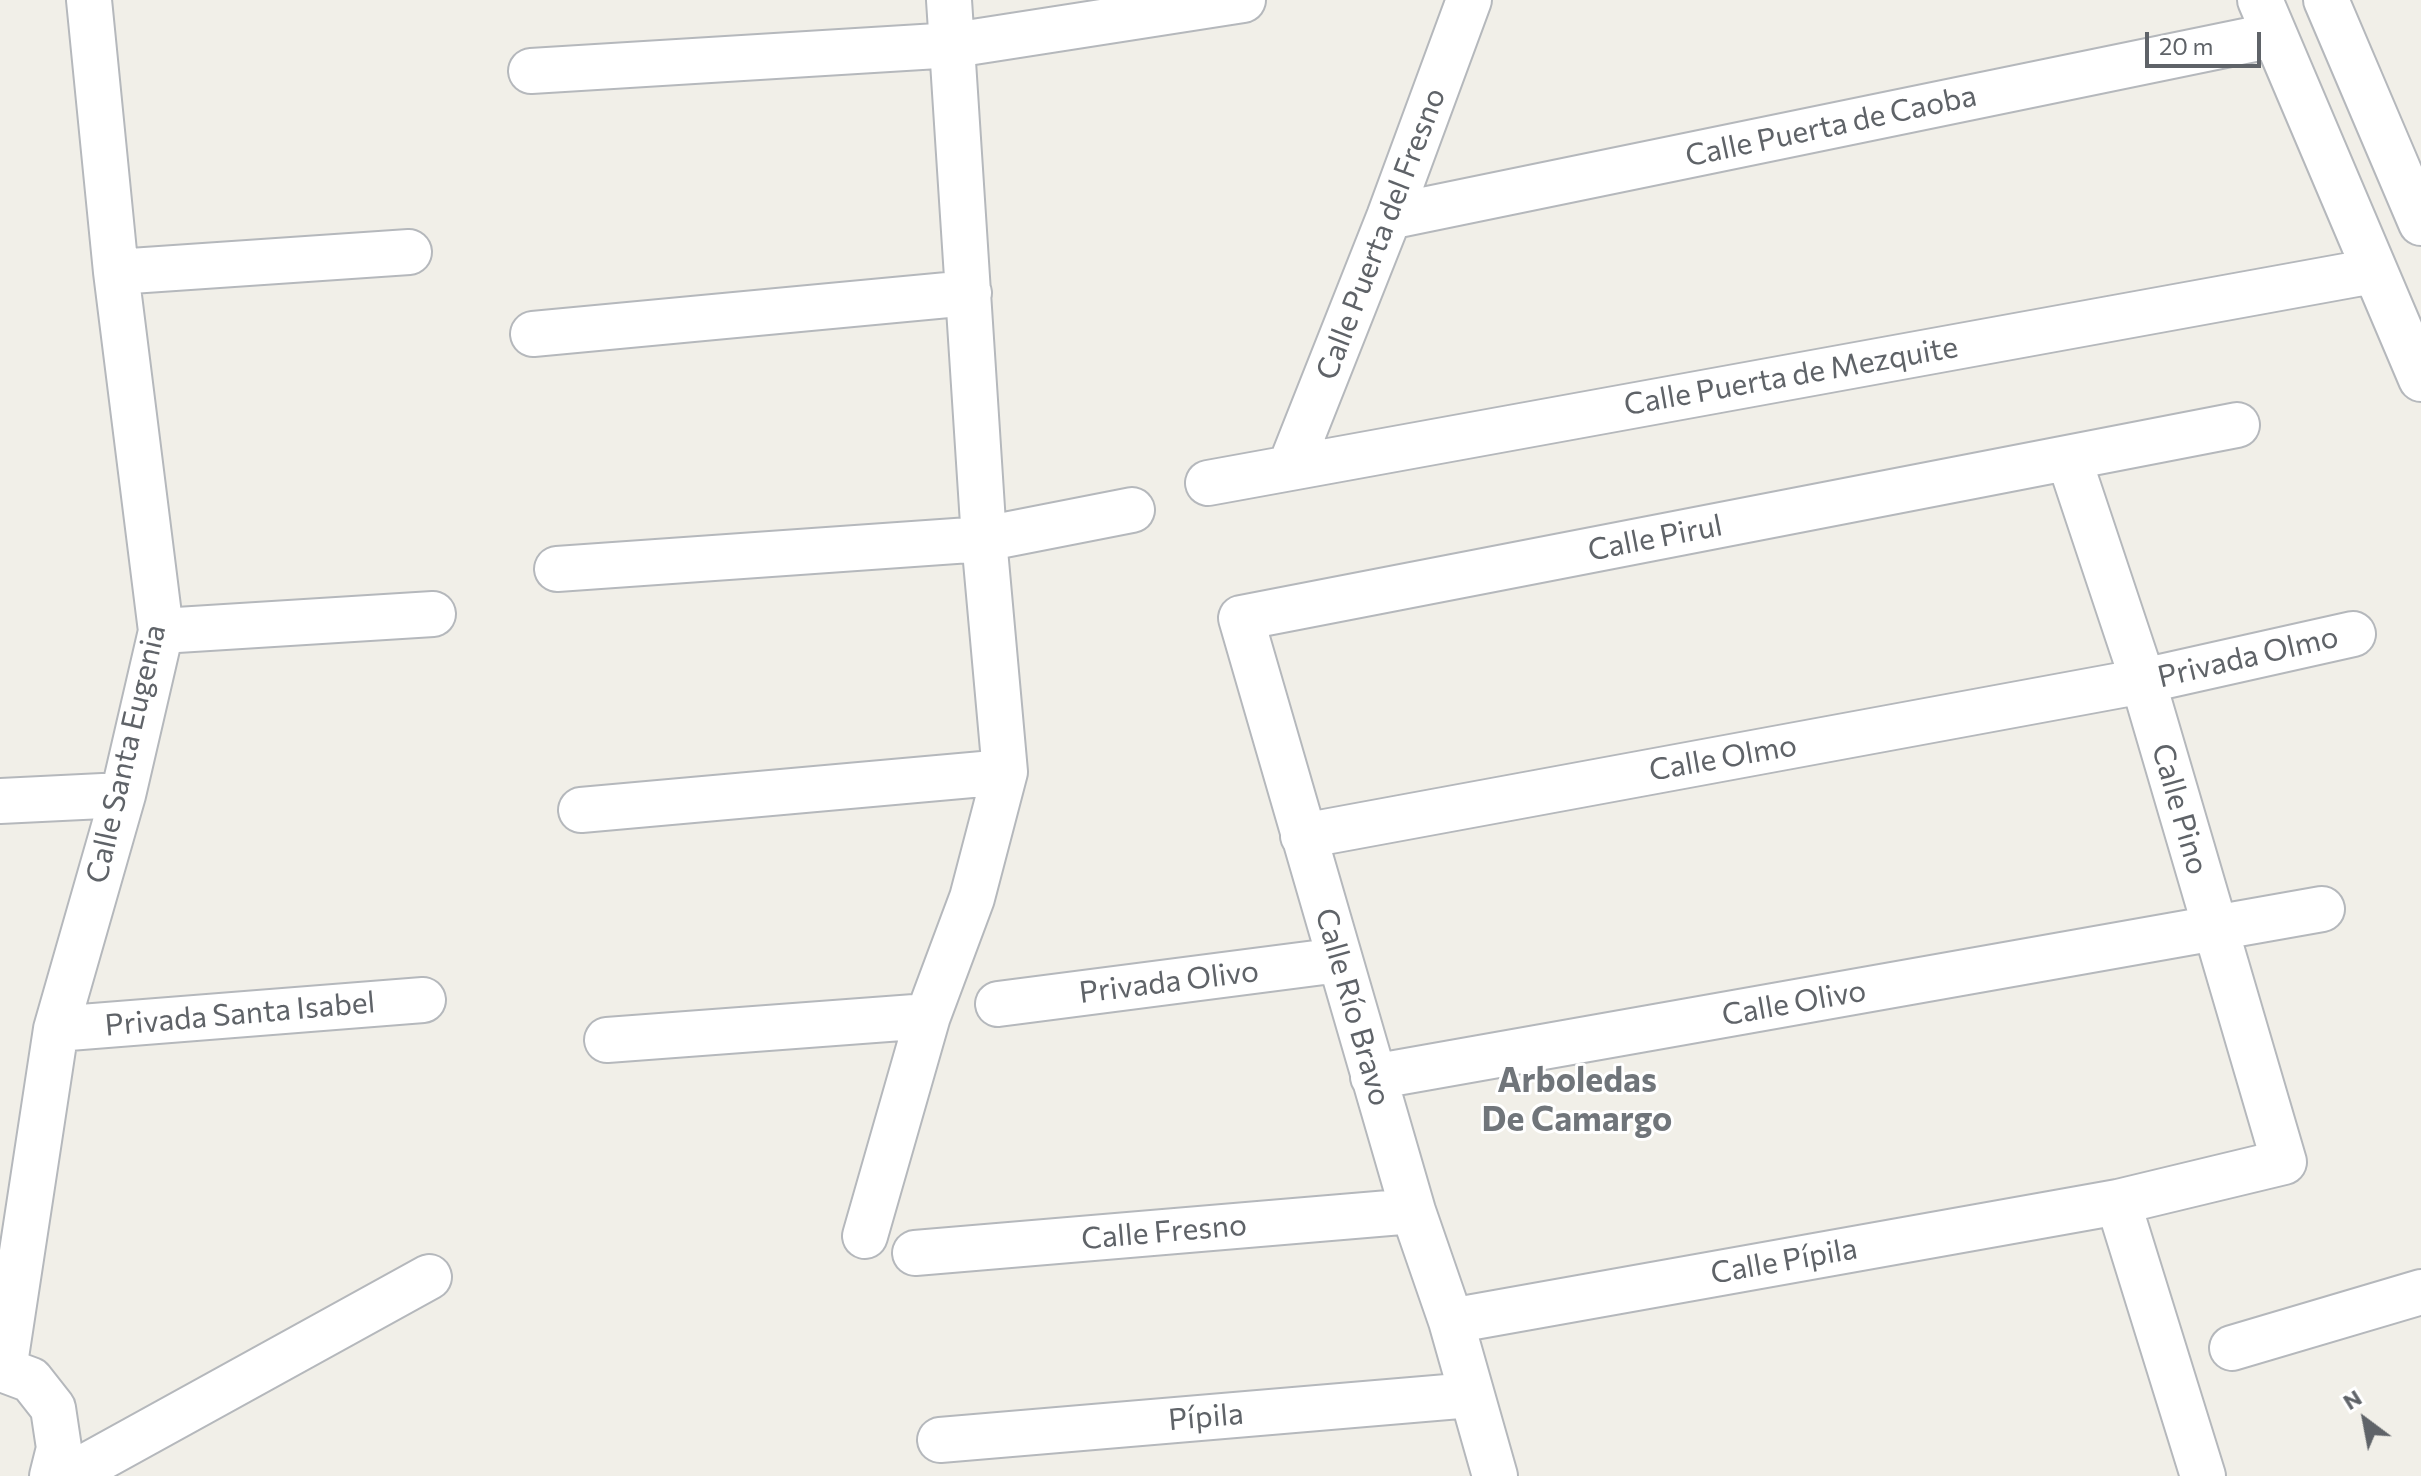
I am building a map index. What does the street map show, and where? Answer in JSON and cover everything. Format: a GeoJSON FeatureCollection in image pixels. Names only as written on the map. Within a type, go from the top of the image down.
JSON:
{"type":"FeatureCollection","features":[{"type":"Feature","properties":{"kind":"street","name":"Calle Santa Eugenia"},"geometry":{"type":"LineString","coordinates":[[52,1476],[59,1448],[53,1408],[31,1380],[2,1370],[56,1029],[123,795],[161,631],[116,272],[89,0]]}},
{"type":"Feature","properties":{"kind":"street"},"geometry":{"type":"LineString","coordinates":[[865,1236],[928,1016],[972,898],[1005,772],[984,539],[949,0]]}},
{"type":"Feature","properties":{"kind":"street"},"geometry":{"type":"LineString","coordinates":[[531,71],[954,45],[1243,0]]}},
{"type":"Feature","properties":{"kind":"street","name":"Calle Puerta del Fresno"},"geometry":{"type":"LineString","coordinates":[[1290,467],[1389,217],[1469,0]]}},
{"type":"Feature","properties":{"kind":"street"},"geometry":{"type":"LineString","coordinates":[[2326,0],[2421,223]]}},
{"type":"Feature","properties":{"kind":"street"},"geometry":{"type":"LineString","coordinates":[[2267,18],[2421,379]]}},
{"type":"Feature","properties":{"kind":"street","name":"Calle Puerta de Caoba"},"geometry":{"type":"LineString","coordinates":[[1389,217],[2267,18]]}},
{"type":"Feature","properties":{"kind":"street"},"geometry":{"type":"LineString","coordinates":[[116,272],[409,252]]}},
{"type":"Feature","properties":{"kind":"street","name":"Calle Puerta de Mezquite"},"geometry":{"type":"LineString","coordinates":[[1208,483],[2373,271]]}},
{"type":"Feature","properties":{"kind":"street"},"geometry":{"type":"LineString","coordinates":[[533,334],[969,293]]}},
{"type":"Feature","properties":{"kind":"street","name":"Calle Pirul"},"geometry":{"type":"LineString","coordinates":[[1241,618],[2237,425]]}},
{"type":"Feature","properties":{"kind":"street","name":"Calle Pino"},"geometry":{"type":"LineString","coordinates":[[2069,459],[2143,681],[2284,1162]]}},
{"type":"Feature","properties":{"kind":"street"},"geometry":{"type":"LineString","coordinates":[[557,569],[984,539],[1132,510]]}},
{"type":"Feature","properties":{"kind":"street"},"geometry":{"type":"LineString","coordinates":[[161,631],[433,614]]}},
{"type":"Feature","properties":{"kind":"street","name":"Calle Río Bravo"},"geometry":{"type":"LineString","coordinates":[[1241,618],[1373,1077],[1413,1211],[1451,1321],[1495,1476]]}},
{"type":"Feature","properties":{"kind":"street","name":"Privada Olmo"},"geometry":{"type":"LineString","coordinates":[[2143,681],[2353,634]]}},
{"type":"Feature","properties":{"kind":"street","name":"Calle Olmo"},"geometry":{"type":"LineString","coordinates":[[1303,836],[2143,681]]}},
{"type":"Feature","properties":{"kind":"street"},"geometry":{"type":"LineString","coordinates":[[581,810],[1005,772]]}},
{"type":"Feature","properties":{"kind":"street"},"geometry":{"type":"LineString","coordinates":[[0,801],[123,795]]}},
{"type":"Feature","properties":{"kind":"street"},"geometry":{"type":"LineString","coordinates":[[2215,928],[2322,909]]}},
{"type":"Feature","properties":{"kind":"street","name":"Calle Olivo"},"geometry":{"type":"LineString","coordinates":[[1373,1077],[2215,928]]}},
{"type":"Feature","properties":{"kind":"street","name":"Privada Olivo"},"geometry":{"type":"LineString","coordinates":[[998,1004],[1339,960]]}},
{"type":"Feature","properties":{"kind":"street","name":"Privada Santa Isabel"},"geometry":{"type":"LineString","coordinates":[[56,1029],[423,1000]]}},
{"type":"Feature","properties":{"kind":"street"},"geometry":{"type":"LineString","coordinates":[[607,1040],[928,1016]]}},
{"type":"Feature","properties":{"kind":"street","name":"Calle Pípila"},"geometry":{"type":"LineString","coordinates":[[1451,1321],[2118,1202],[2284,1162]]}},
{"type":"Feature","properties":{"kind":"street"},"geometry":{"type":"LineString","coordinates":[[2118,1202],[2203,1476]]}},
{"type":"Feature","properties":{"kind":"street","name":"Calle Fresno"},"geometry":{"type":"LineString","coordinates":[[915,1253],[1413,1211]]}},
{"type":"Feature","properties":{"kind":"street"},"geometry":{"type":"LineString","coordinates":[[68,1476],[429,1277]]}},
{"type":"Feature","properties":{"kind":"street"},"geometry":{"type":"LineString","coordinates":[[2232,1348],[2421,1292]]}},
{"type":"Feature","properties":{"kind":"street","name":"Pípila"},"geometry":{"type":"LineString","coordinates":[[940,1440],[1471,1395]]}},
{"type":"Feature","properties":{"kind":"district","name":"Arboledas De Camargo"},"geometry":{"type":"Point","coordinates":[1577,1100]}}]}
